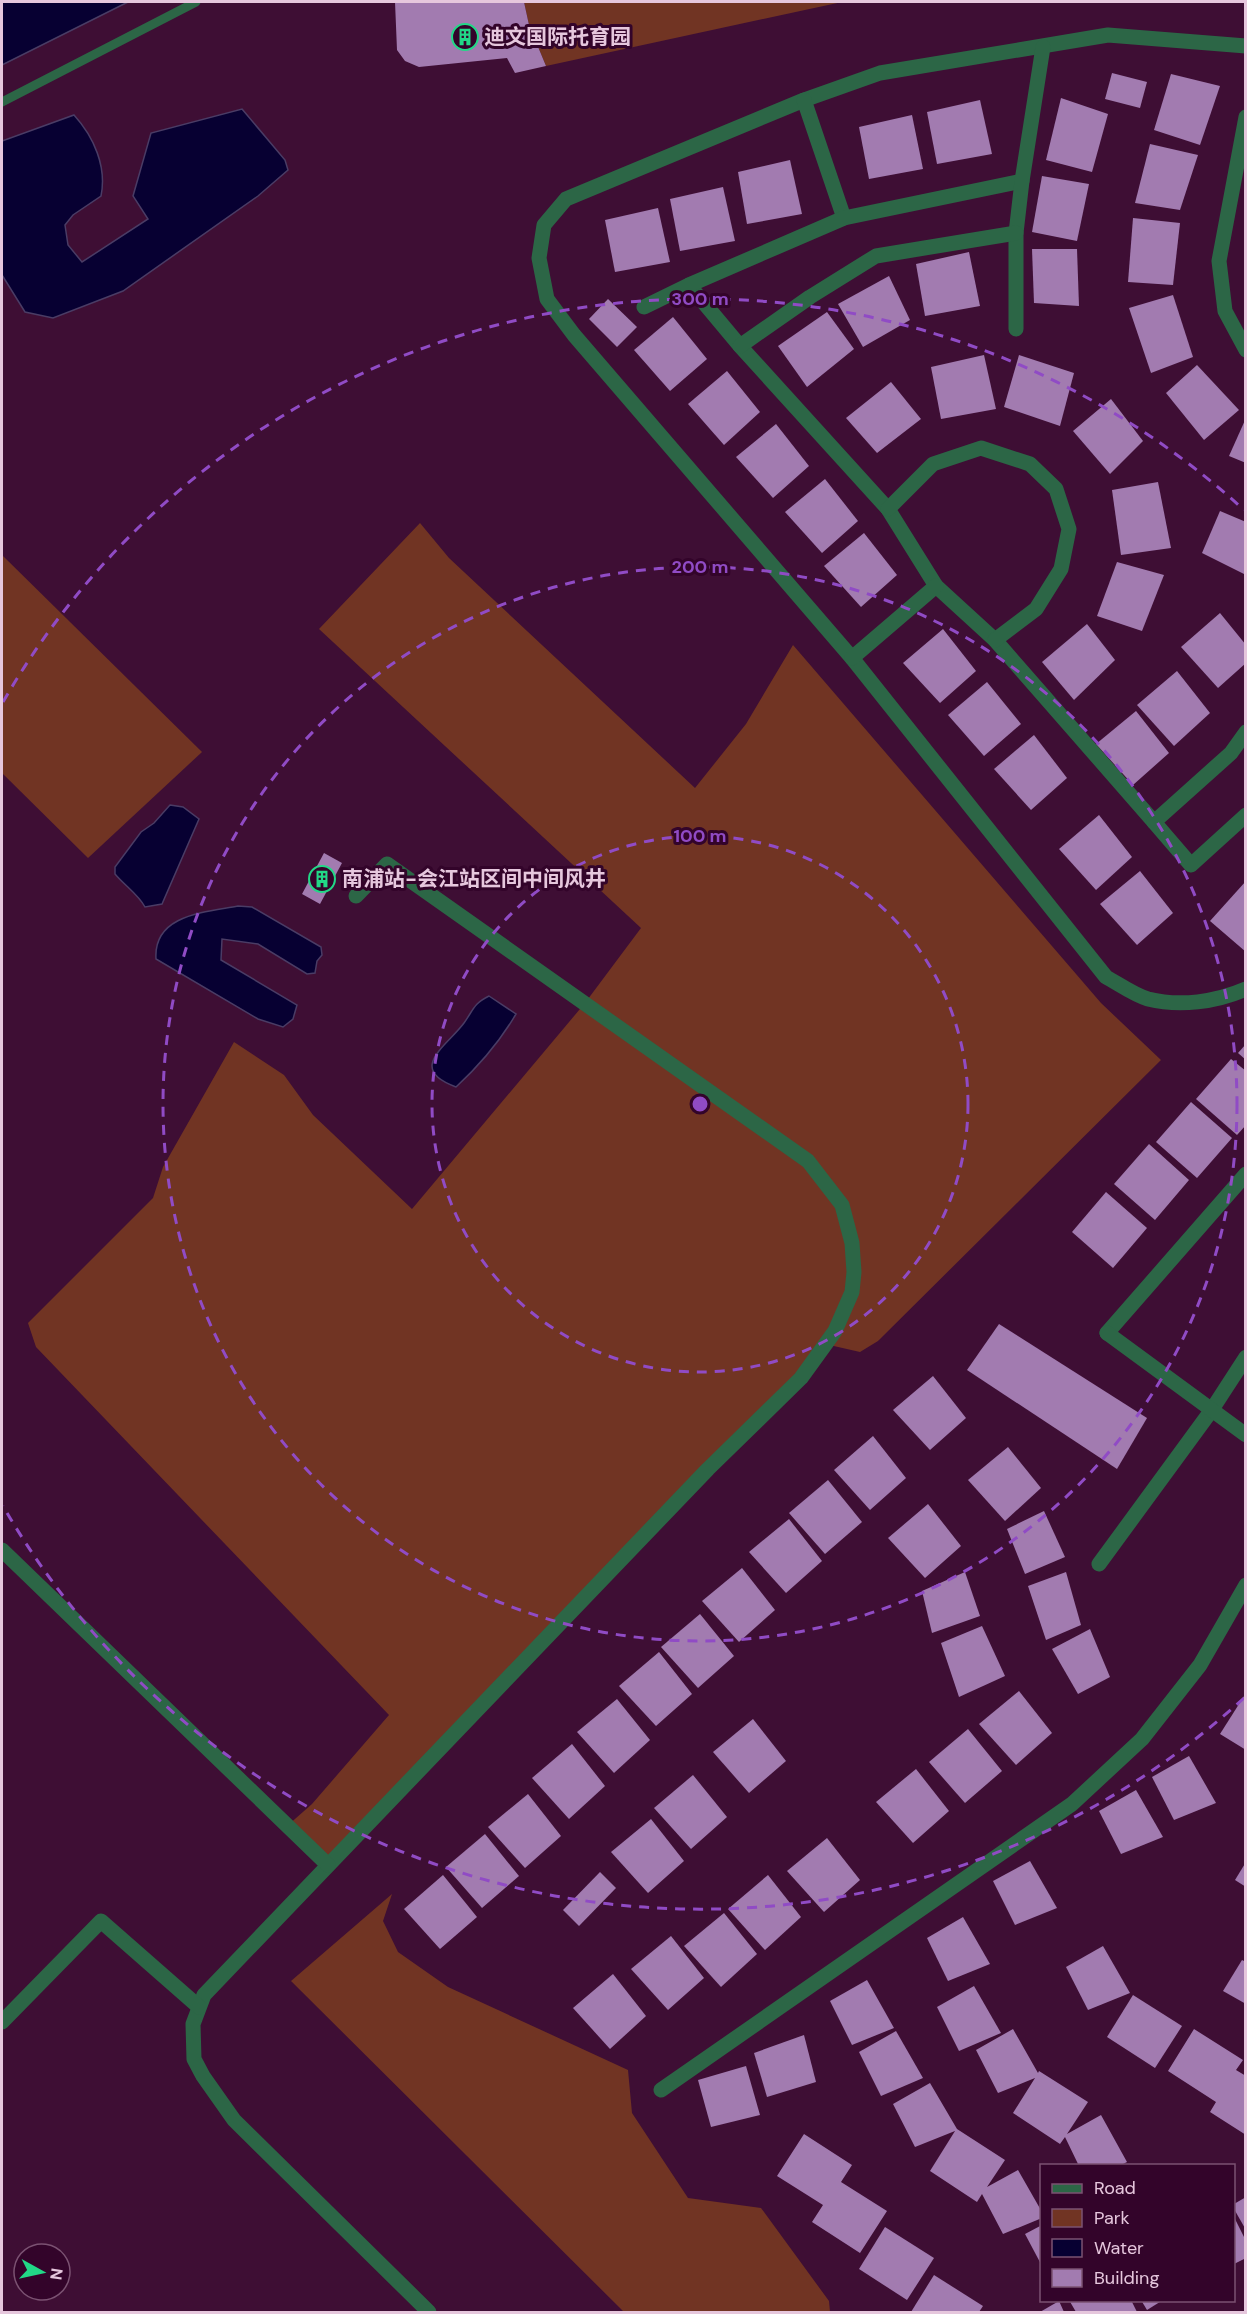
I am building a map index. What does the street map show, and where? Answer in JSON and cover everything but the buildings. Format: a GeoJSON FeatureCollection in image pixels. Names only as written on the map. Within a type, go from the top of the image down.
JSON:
{"type":"FeatureCollection","features":[{"type":"Feature","properties":{"kind":"street"},"geometry":{"type":"LineString","coordinates":[[1245,46],[1108,35],[880,73],[804,100],[566,199],[544,225],[539,258],[547,299],[574,335],[852,658],[1106,977],[1147,999],[1188,1003],[1225,998],[1245,988]]}},
{"type":"Feature","properties":{"kind":"street"},"geometry":{"type":"LineString","coordinates":[[1016,329],[1016,233],[1043,46]]}},
{"type":"Feature","properties":{"kind":"street"},"geometry":{"type":"LineString","coordinates":[[804,100],[844,218]]}},
{"type":"Feature","properties":{"kind":"street"},"geometry":{"type":"LineString","coordinates":[[1245,117],[1240,177],[1219,261],[1226,311],[1245,350]]}},
{"type":"Feature","properties":{"kind":"street"},"geometry":{"type":"LineString","coordinates":[[644,308],[689,285],[844,218],[1022,181]]}},
{"type":"Feature","properties":{"kind":"street"},"geometry":{"type":"LineString","coordinates":[[740,346],[810,297],[876,256],[1016,233]]}},
{"type":"Feature","properties":{"kind":"street"},"geometry":{"type":"LineString","coordinates":[[689,285],[740,346],[888,509],[936,586],[995,640],[1191,866],[1245,815]]}},
{"type":"Feature","properties":{"kind":"street"},"geometry":{"type":"LineString","coordinates":[[888,509],[933,464],[981,448],[1030,464],[1056,489],[1069,529],[1061,569],[1036,609],[995,640]]}},
{"type":"Feature","properties":{"kind":"street"},"geometry":{"type":"LineString","coordinates":[[852,658],[936,586]]}},
{"type":"Feature","properties":{"kind":"street"},"geometry":{"type":"LineString","coordinates":[[1155,822],[1231,753],[1245,732]]}},
{"type":"Feature","properties":{"kind":"street"},"geometry":{"type":"LineString","coordinates":[[356,896],[387,864],[808,1161],[842,1205],[852,1243],[855,1272],[852,1292],[835,1330],[801,1378],[708,1468],[204,1995],[199,2007],[193,2024],[194,2059],[234,2120],[429,2313]]}},
{"type":"Feature","properties":{"kind":"street"},"geometry":{"type":"LineString","coordinates":[[1245,1173],[1107,1333],[1245,1435]]}},
{"type":"Feature","properties":{"kind":"street"},"geometry":{"type":"LineString","coordinates":[[1100,1564],[1211,1411],[1245,1357]]}},
{"type":"Feature","properties":{"kind":"street"},"geometry":{"type":"LineString","coordinates":[[2,1550],[328,1866]]}},
{"type":"Feature","properties":{"kind":"street"},"geometry":{"type":"LineString","coordinates":[[661,2090],[1072,1804],[1142,1739],[1200,1665],[1245,1585]]}},
{"type":"Feature","properties":{"kind":"street"},"geometry":{"type":"LineString","coordinates":[[2,2022],[101,1921],[199,2007]]}},
{"type":"Feature","properties":{"kind":"lane"},"geometry":{"type":"LineString","coordinates":[[2,102],[196,2]]}},
{"type":"Feature","properties":{"kind":"green space"},"geometry":{"type":"Polygon","coordinates":[[[524,2],[842,2],[546,66],[529,25],[524,2]]]}},
{"type":"Feature","properties":{"kind":"green space"},"geometry":{"type":"Polygon","coordinates":[[[420,523],[449,558],[695,788],[746,724],[793,645],[1101,1003],[1161,1060],[878,1341],[860,1352],[825,1344],[328,1865],[287,1826],[312,1804],[389,1715],[36,1347],[28,1323],[153,1198],[163,1167],[234,1042],[284,1075],[313,1115],[412,1209],[585,1003],[641,928],[319,629],[420,523]]]}},
{"type":"Feature","properties":{"kind":"green space"},"geometry":{"type":"Polygon","coordinates":[[[2,555],[202,752],[88,858],[2,773],[2,555]]]}},
{"type":"Feature","properties":{"kind":"green space"},"geometry":{"type":"Polygon","coordinates":[[[392,1894],[383,1921],[398,1952],[448,1987],[628,2070],[632,2113],[688,2198],[761,2208],[829,2301],[830,2312],[624,2312],[291,1981],[392,1894]]]}},
{"type":"Feature","properties":{"kind":"water"},"geometry":{"type":"Polygon","coordinates":[[[2,2],[128,2],[2,65],[2,2]]]}},
{"type":"Feature","properties":{"kind":"water"},"geometry":{"type":"Polygon","coordinates":[[[242,109],[285,160],[288,170],[258,196],[123,291],[53,318],[25,312],[2,275],[2,141],[74,115],[88,133],[100,163],[101,196],[73,215],[65,225],[68,245],[82,262],[148,219],[133,196],[151,133],[242,109]]]}},
{"type":"Feature","properties":{"kind":"water"},"geometry":{"type":"Polygon","coordinates":[[[170,805],[183,807],[199,819],[162,904],[145,907],[115,874],[115,867],[141,832],[154,823],[170,805]]]}},
{"type":"Feature","properties":{"kind":"water"},"geometry":{"type":"Polygon","coordinates":[[[238,906],[252,907],[321,947],[322,955],[317,961],[315,973],[307,974],[258,944],[222,939],[221,960],[297,1005],[293,1019],[283,1027],[258,1019],[156,959],[157,944],[172,924],[198,914],[238,906]]]}},
{"type":"Feature","properties":{"kind":"water"},"geometry":{"type":"Polygon","coordinates":[[[489,996],[516,1014],[489,1053],[456,1087],[441,1080],[434,1073],[432,1065],[435,1057],[477,1004],[489,996]]]}},
{"type":"Feature","properties":{"kind":"place","name":"迪文国际托育园"},"geometry":{"type":"Point","coordinates":[465,37]}},
{"type":"Feature","properties":{"kind":"place","name":"南浦站-会江站区间中间风井"},"geometry":{"type":"Point","coordinates":[322,879]}}]}
